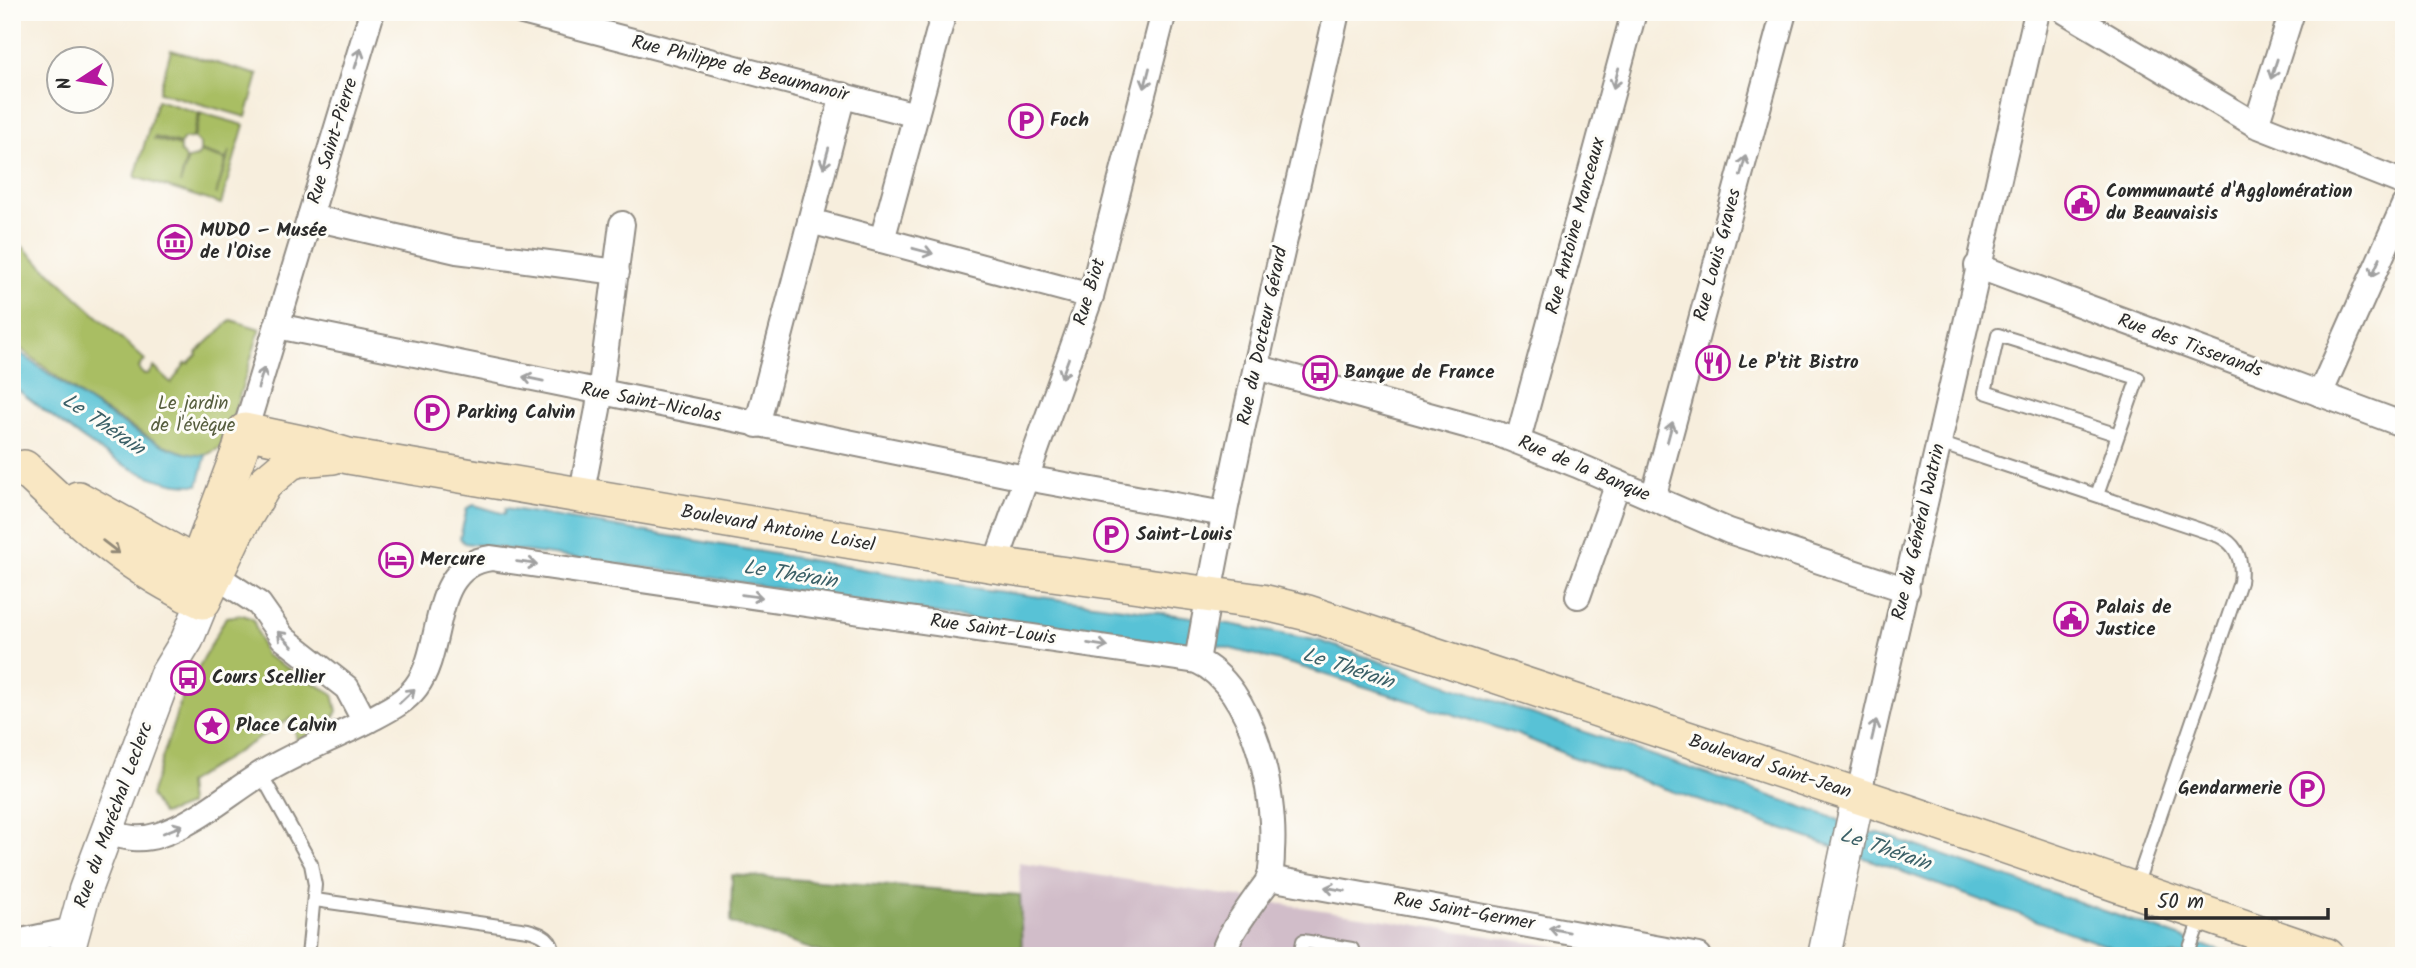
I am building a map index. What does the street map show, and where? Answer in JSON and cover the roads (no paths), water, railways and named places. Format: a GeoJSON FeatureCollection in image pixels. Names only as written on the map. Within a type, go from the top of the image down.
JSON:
{"type":"FeatureCollection","features":[{"type":"Feature","properties":{"kind":"main road","name":"Boulevard Antoine Loisel"},"geometry":{"type":"LineString","coordinates":[[245,431],[348,456],[995,565],[1206,605]]}},
{"type":"Feature","properties":{"kind":"main road","name":"Rue Saint-Pierre"},"geometry":{"type":"LineString","coordinates":[[201,584],[224,494],[245,431]]}},
{"type":"Feature","properties":{"kind":"main road","name":"Boulevard Antoine Loisel"},"geometry":{"type":"LineString","coordinates":[[235,533],[265,483],[281,468],[300,459],[348,456]]}},
{"type":"Feature","properties":{"kind":"main road"},"geometry":{"type":"LineString","coordinates":[[18,464],[132,531],[201,584]]}},
{"type":"Feature","properties":{"kind":"main road"},"geometry":{"type":"LineString","coordinates":[[18,464],[110,547],[163,582],[201,584]]}},
{"type":"Feature","properties":{"kind":"main road"},"geometry":{"type":"LineString","coordinates":[[132,531],[160,534],[184,528],[206,516],[224,494]]}},
{"type":"Feature","properties":{"kind":"main road","name":"Rue Saint-Pierre"},"geometry":{"type":"LineString","coordinates":[[201,584],[235,533]]}},
{"type":"Feature","properties":{"kind":"main road","name":"Boulevard Saint-Jean"},"geometry":{"type":"LineString","coordinates":[[1206,605],[1262,602],[1308,613],[1856,806],[2135,890],[2199,923],[2327,956]]}},
{"type":"Feature","properties":{"kind":"street","name":"Rue Saint-Pierre"},"geometry":{"type":"LineString","coordinates":[[235,533],[244,480],[245,431],[372,12]]}},
{"type":"Feature","properties":{"kind":"street","name":"Rue Philippe de Beaumanoir"},"geometry":{"type":"LineString","coordinates":[[522,12],[916,116]]}},
{"type":"Feature","properties":{"kind":"street"},"geometry":{"type":"LineString","coordinates":[[882,240],[944,12]]}},
{"type":"Feature","properties":{"kind":"street","name":"Rue Biot"},"geometry":{"type":"LineString","coordinates":[[995,565],[1091,296],[1164,12]]}},
{"type":"Feature","properties":{"kind":"street","name":"Rue du Docteur Gérard"},"geometry":{"type":"LineString","coordinates":[[1197,660],[1224,514],[1337,12]]}},
{"type":"Feature","properties":{"kind":"street","name":"Rue Antoine Manceaux"},"geometry":{"type":"LineString","coordinates":[[1518,440],[1634,12]]}},
{"type":"Feature","properties":{"kind":"street","name":"Rue Louis Graves"},"geometry":{"type":"LineString","coordinates":[[1653,498],[1784,12]]}},
{"type":"Feature","properties":{"kind":"street","name":"Rue du Général Watrin"},"geometry":{"type":"LineString","coordinates":[[1856,806],[2036,12]]}},
{"type":"Feature","properties":{"kind":"street"},"geometry":{"type":"LineString","coordinates":[[2066,12],[2256,125],[2404,183]]}},
{"type":"Feature","properties":{"kind":"street"},"geometry":{"type":"LineString","coordinates":[[2256,125],[2292,12]]}},
{"type":"Feature","properties":{"kind":"street"},"geometry":{"type":"LineString","coordinates":[[757,425],[843,95]]}},
{"type":"Feature","properties":{"kind":"street"},"geometry":{"type":"LineString","coordinates":[[2320,394],[2404,205]]}},
{"type":"Feature","properties":{"kind":"street"},"geometry":{"type":"LineString","coordinates":[[310,217],[457,251],[617,272]]}},
{"type":"Feature","properties":{"kind":"street"},"geometry":{"type":"LineString","coordinates":[[810,221],[1091,296]]}},
{"type":"Feature","properties":{"kind":"street"},"geometry":{"type":"LineString","coordinates":[[581,496],[600,393],[622,224]]}},
{"type":"Feature","properties":{"kind":"street","name":"Rue des Tisserands"},"geometry":{"type":"LineString","coordinates":[[1977,266],[2404,425]]}},
{"type":"Feature","properties":{"kind":"street","name":"Rue Saint-Nicolas"},"geometry":{"type":"LineString","coordinates":[[277,326],[757,425],[1224,514]]}},
{"type":"Feature","properties":{"kind":"street","name":"Rue de la Banque"},"geometry":{"type":"LineString","coordinates":[[1256,367],[1518,440],[1716,526],[1779,550],[1907,590]]}},
{"type":"Feature","properties":{"kind":"street"},"geometry":{"type":"LineString","coordinates":[[1578,596],[1618,483]]}},
{"type":"Feature","properties":{"kind":"street","name":"Rue Saint-Louis"},"geometry":{"type":"LineString","coordinates":[[365,722],[398,705],[415,689],[422,678],[444,601],[455,577],[473,562],[491,558],[1197,660]]}},
{"type":"Feature","properties":{"kind":"street"},"geometry":{"type":"LineString","coordinates":[[108,832],[129,839],[160,834],[187,824],[261,774],[365,722],[346,688],[283,638],[259,604],[201,584]]}},
{"type":"Feature","properties":{"kind":"street","name":"Rue du Maréchal Leclerc"},"geometry":{"type":"LineString","coordinates":[[70,943],[165,676],[172,628],[201,584]]}},
{"type":"Feature","properties":{"kind":"street"},"geometry":{"type":"LineString","coordinates":[[1197,660],[1208,666],[1227,685],[1245,716],[1261,757],[1273,818],[1269,878],[1234,929],[1222,956]]}},
{"type":"Feature","properties":{"kind":"street"},"geometry":{"type":"LineString","coordinates":[[1824,956],[1856,806]]}},
{"type":"Feature","properties":{"kind":"street","name":"Rue Saint-Germer"},"geometry":{"type":"LineString","coordinates":[[1269,878],[1699,956]]}},
{"type":"Feature","properties":{"kind":"street"},"geometry":{"type":"LineString","coordinates":[[12,943],[70,943]]}},
{"type":"Feature","properties":{"kind":"lane"},"geometry":{"type":"LineString","coordinates":[[2098,495],[2138,378],[1998,335],[1985,392],[2118,435]]}},
{"type":"Feature","properties":{"kind":"lane"},"geometry":{"type":"LineString","coordinates":[[1939,443],[2226,539],[2235,547],[2241,568],[2240,582],[2135,890]]}},
{"type":"Feature","properties":{"kind":"lane"},"geometry":{"type":"LineString","coordinates":[[261,774],[311,864],[315,900],[308,956]]}},
{"type":"Feature","properties":{"kind":"lane"},"geometry":{"type":"LineString","coordinates":[[315,900],[528,930],[547,937],[552,943],[554,956]]}},
{"type":"Feature","properties":{"kind":"lane"},"geometry":{"type":"LineString","coordinates":[[2187,956],[2199,923]]}},
{"type":"Feature","properties":{"kind":"lane"},"geometry":{"type":"LineString","coordinates":[[1300,956],[1303,941],[1352,949],[1351,956]]}},
{"type":"Feature","properties":{"kind":"water","name":"Le Thérain"},"geometry":{"type":"Polygon","coordinates":[[[12,347],[135,431],[162,445],[186,453],[206,455],[198,485],[173,483],[149,476],[99,450],[76,434],[12,386],[12,347]]]}},
{"type":"Feature","properties":{"kind":"water","name":"Le Thérain"},"geometry":{"type":"Polygon","coordinates":[[[474,505],[505,514],[506,508],[972,588],[1191,617],[1320,641],[1837,819],[1857,830],[1879,833],[2234,956],[2134,956],[1840,849],[1570,756],[1516,734],[1295,665],[1212,644],[1183,646],[988,622],[656,569],[464,543],[460,538],[467,508],[474,505]]]}},
{"type":"Feature","properties":{"kind":"place","name":"Foch"},"geometry":{"type":"Point","coordinates":[1026,121]}},
{"type":"Feature","properties":{"kind":"place","name":"Communauté d'Agglomération du Beauvaisis"},"geometry":{"type":"Point","coordinates":[2082,203]}},
{"type":"Feature","properties":{"kind":"place","name":"MUDO – Musée de l'Oise"},"geometry":{"type":"Point","coordinates":[175,242]}},
{"type":"Feature","properties":{"kind":"place","name":"Le P'tit Bistro"},"geometry":{"type":"Point","coordinates":[1713,363]}},
{"type":"Feature","properties":{"kind":"place","name":"Banque de France"},"geometry":{"type":"Point","coordinates":[1320,373]}},
{"type":"Feature","properties":{"kind":"place","name":"Parking Calvin"},"geometry":{"type":"Point","coordinates":[432,413]}},
{"type":"Feature","properties":{"kind":"place","name":"Saint-Louis"},"geometry":{"type":"Point","coordinates":[1111,535]}},
{"type":"Feature","properties":{"kind":"place","name":"Mercure"},"geometry":{"type":"Point","coordinates":[396,560]}},
{"type":"Feature","properties":{"kind":"place","name":"Palais de Justice"},"geometry":{"type":"Point","coordinates":[2071,619]}},
{"type":"Feature","properties":{"kind":"place","name":"Cours Scellier"},"geometry":{"type":"Point","coordinates":[188,678]}},
{"type":"Feature","properties":{"kind":"place","name":"Place Calvin"},"geometry":{"type":"Point","coordinates":[212,726]}},
{"type":"Feature","properties":{"kind":"place","name":"Gendarmerie"},"geometry":{"type":"Point","coordinates":[2307,789]}},
{"type":"Feature","properties":{"kind":"park label","name":"Le jardin de l'évèque"},"geometry":{"type":"Point","coordinates":[193,415]}}]}
